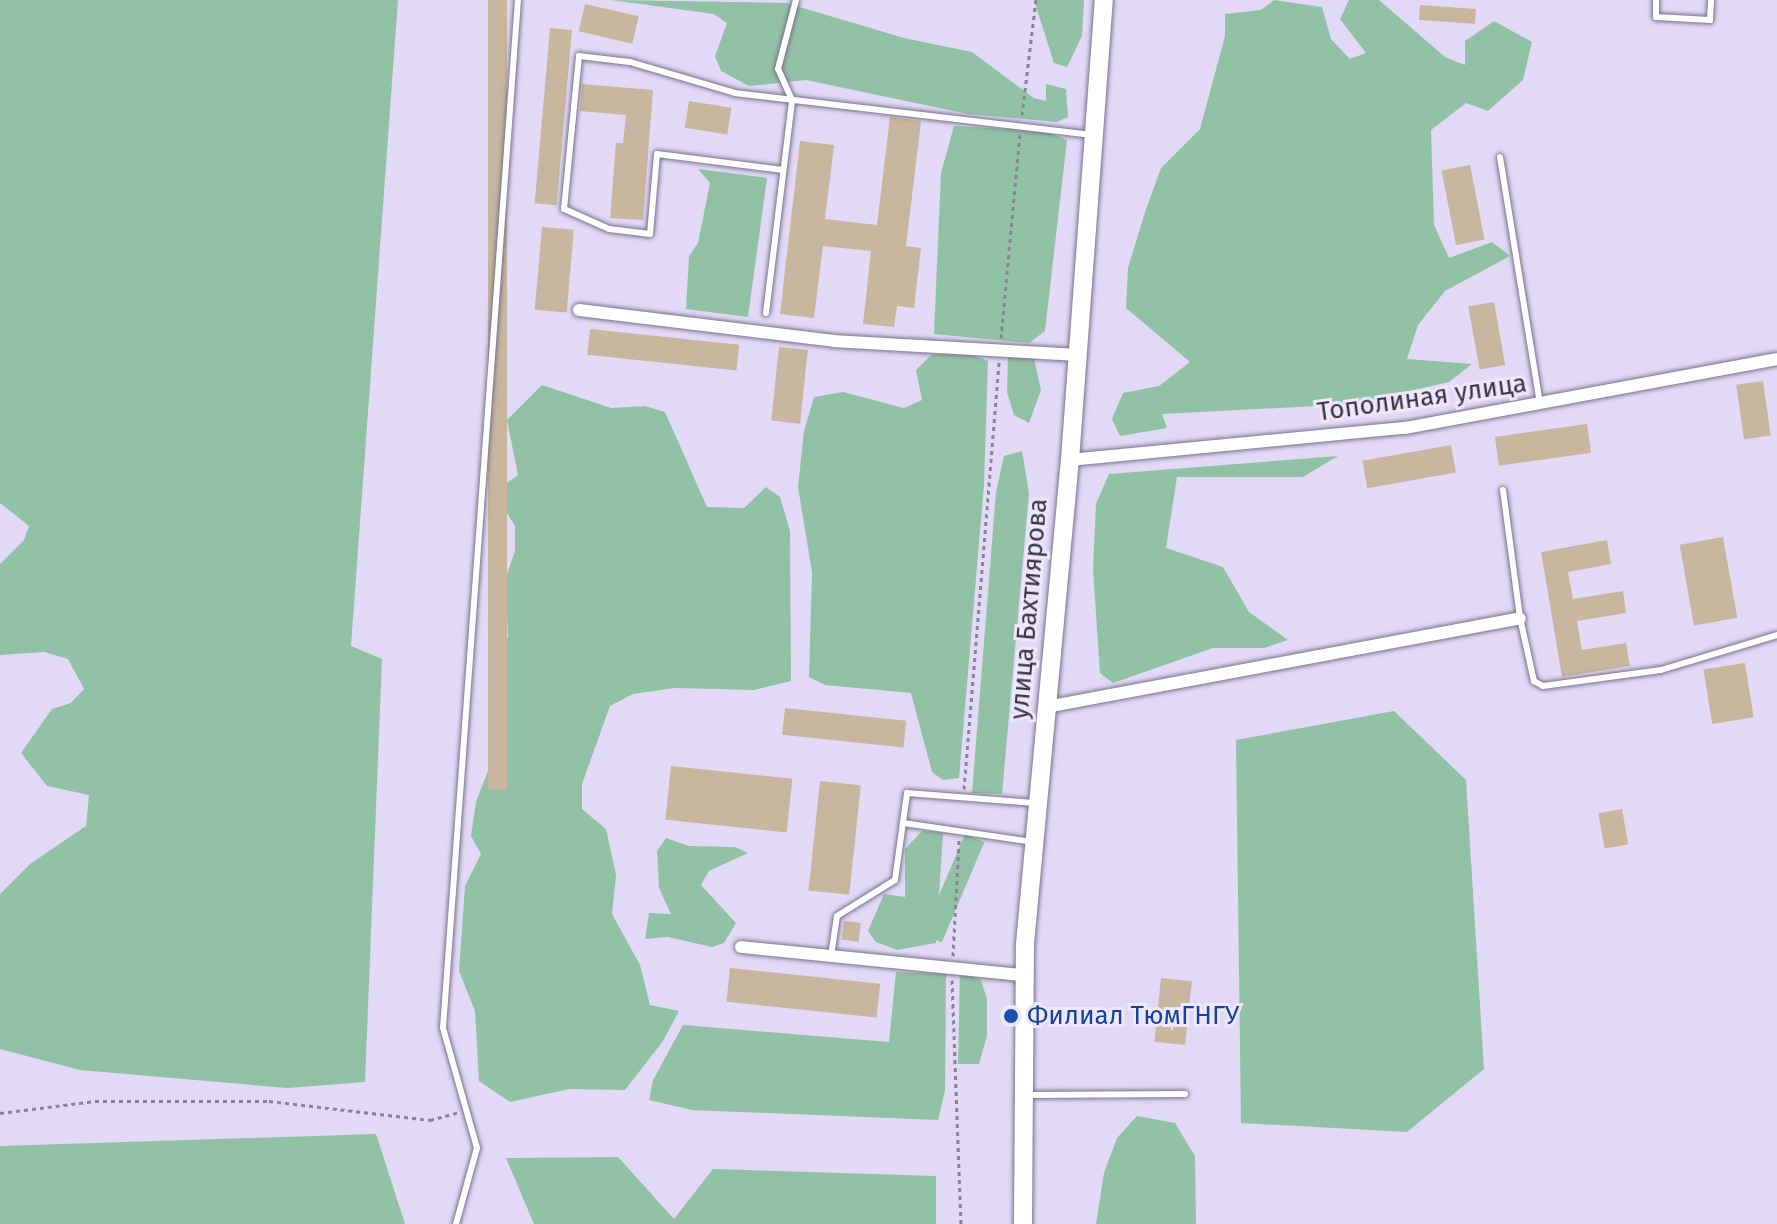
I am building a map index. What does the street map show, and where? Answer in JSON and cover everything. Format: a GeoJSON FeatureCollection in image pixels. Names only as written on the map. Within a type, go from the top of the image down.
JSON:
{"type":"FeatureCollection","features":[{"type":"Feature","properties":{"kind":"main road","name":"улица Бахтиярова"},"geometry":{"type":"LineString","coordinates":[[1023,1224],[1023,975],[1070,460],[1104,0]]}},
{"type":"Feature","properties":{"kind":"street"},"geometry":{"type":"LineString","coordinates":[[579,310],[834,341],[1077,355]]}},
{"type":"Feature","properties":{"kind":"street","name":"Тополиная улица"},"geometry":{"type":"LineString","coordinates":[[1070,460],[1405,428],[1777,359]]}},
{"type":"Feature","properties":{"kind":"street"},"geometry":{"type":"LineString","coordinates":[[1046,707],[1520,618]]}},
{"type":"Feature","properties":{"kind":"street"},"geometry":{"type":"LineString","coordinates":[[741,947],[1023,975]]}},
{"type":"Feature","properties":{"kind":"lane"},"geometry":{"type":"LineString","coordinates":[[456,1224],[477,1148],[443,1028],[518,0]]}},
{"type":"Feature","properties":{"kind":"lane"},"geometry":{"type":"LineString","coordinates":[[766,313],[792,100],[778,69],[796,0]]}},
{"type":"Feature","properties":{"kind":"lane"},"geometry":{"type":"LineString","coordinates":[[1656,0],[1656,17],[1710,20],[1711,0]]}},
{"type":"Feature","properties":{"kind":"lane"},"geometry":{"type":"LineString","coordinates":[[783,170],[657,154],[650,234],[609,229],[564,209],[579,56],[630,62],[735,93],[1093,136]]}},
{"type":"Feature","properties":{"kind":"lane"},"geometry":{"type":"LineString","coordinates":[[1500,157],[1540,403]]}},
{"type":"Feature","properties":{"kind":"lane"},"geometry":{"type":"LineString","coordinates":[[1503,490],[1520,618],[1534,681],[1553,687],[1661,670],[1777,635]]}},
{"type":"Feature","properties":{"kind":"lane"},"geometry":{"type":"LineString","coordinates":[[831,956],[837,916],[895,880],[907,793],[1037,803]]}},
{"type":"Feature","properties":{"kind":"lane"},"geometry":{"type":"LineString","coordinates":[[903,823],[1033,842]]}},
{"type":"Feature","properties":{"kind":"lane"},"geometry":{"type":"LineString","coordinates":[[1022,1095],[1185,1094]]}},
{"type":"Feature","properties":{"kind":"path"},"geometry":{"type":"LineString","coordinates":[[963,797],[1000,351],[1036,0]]}},
{"type":"Feature","properties":{"kind":"path"},"geometry":{"type":"LineString","coordinates":[[960,832],[952,968],[961,1224]]}},
{"type":"Feature","properties":{"kind":"path"},"geometry":{"type":"LineString","coordinates":[[0,1113],[95,1101],[269,1101],[430,1120],[466,1110]]}},
{"type":"Feature","properties":{"kind":"green space"},"geometry":{"type":"Polygon","coordinates":[[[0,0],[398,0],[351,646],[382,659],[365,1082],[287,1088],[80,1070],[0,1049],[0,894],[30,864],[86,826],[89,795],[47,786],[21,753],[52,709],[71,703],[84,689],[68,659],[44,652],[0,655],[0,564],[24,540],[29,526],[0,503],[0,0]]]}},
{"type":"Feature","properties":{"kind":"green space"},"geometry":{"type":"Polygon","coordinates":[[[611,0],[786,3],[904,38],[972,52],[1034,98],[1046,101],[1046,84],[1066,89],[1068,117],[1057,122],[968,114],[806,80],[749,86],[721,71],[715,56],[727,23],[714,14],[611,0]]]}},
{"type":"Feature","properties":{"kind":"green space"},"geometry":{"type":"Polygon","coordinates":[[[1034,0],[1084,0],[1082,36],[1067,67],[1054,63],[1034,0]]]}},
{"type":"Feature","properties":{"kind":"green space"},"geometry":{"type":"Polygon","coordinates":[[[1274,0],[1322,7],[1331,39],[1350,59],[1366,53],[1340,19],[1349,0],[1379,0],[1445,57],[1465,65],[1465,41],[1494,21],[1532,42],[1523,80],[1488,111],[1466,103],[1431,130],[1434,225],[1449,258],[1492,242],[1510,256],[1445,291],[1418,325],[1407,359],[1472,364],[1449,382],[1354,404],[1162,414],[1167,428],[1120,436],[1112,419],[1123,393],[1159,386],[1190,362],[1126,308],[1128,268],[1145,212],[1161,168],[1200,129],[1225,36],[1225,14],[1261,10],[1274,0]]]}},
{"type":"Feature","properties":{"kind":"green space"},"geometry":{"type":"Polygon","coordinates":[[[954,126],[1045,131],[1067,140],[1045,331],[1029,343],[934,334],[941,173],[954,126]]]}},
{"type":"Feature","properties":{"kind":"green space"},"geometry":{"type":"Polygon","coordinates":[[[698,169],[767,178],[748,317],[686,309],[689,256],[698,243],[710,183],[698,169]]]}},
{"type":"Feature","properties":{"kind":"green space"},"geometry":{"type":"Polygon","coordinates":[[[963,352],[988,361],[984,485],[959,778],[943,780],[932,772],[911,693],[825,685],[809,677],[812,572],[798,487],[804,431],[814,397],[843,392],[904,408],[922,400],[916,370],[931,355],[963,352]]]}},
{"type":"Feature","properties":{"kind":"green space"},"geometry":{"type":"Polygon","coordinates":[[[1008,354],[1033,354],[1041,390],[1029,423],[1014,415],[1007,392],[1008,354]]]}},
{"type":"Feature","properties":{"kind":"green space"},"geometry":{"type":"Polygon","coordinates":[[[542,385],[611,408],[645,406],[665,412],[707,507],[744,508],[766,487],[780,497],[790,531],[791,681],[754,690],[675,688],[633,694],[610,706],[582,784],[582,809],[606,829],[616,875],[612,914],[640,965],[650,1005],[679,1011],[663,1041],[625,1090],[569,1089],[510,1102],[479,1081],[475,1011],[459,971],[465,886],[481,854],[471,836],[476,802],[491,763],[498,715],[496,670],[508,636],[505,580],[515,551],[515,526],[494,492],[518,475],[507,420],[542,385]]]}},
{"type":"Feature","properties":{"kind":"green space"},"geometry":{"type":"Polygon","coordinates":[[[1022,451],[1029,493],[1002,794],[972,793],[996,492],[1004,456],[1022,451]]]}},
{"type":"Feature","properties":{"kind":"green space"},"geometry":{"type":"Polygon","coordinates":[[[1338,456],[1303,477],[1177,477],[1166,548],[1223,567],[1249,612],[1288,640],[1264,648],[1213,648],[1113,683],[1100,673],[1093,569],[1096,504],[1109,474],[1338,456]]]}},
{"type":"Feature","properties":{"kind":"green space"},"geometry":{"type":"Polygon","coordinates":[[[1394,711],[1466,780],[1484,1069],[1407,1132],[1241,1123],[1236,740],[1394,711]]]}},
{"type":"Feature","properties":{"kind":"green space"},"geometry":{"type":"Polygon","coordinates":[[[922,831],[943,833],[936,943],[897,950],[876,942],[868,931],[884,894],[905,897],[905,849],[922,831]]]}},
{"type":"Feature","properties":{"kind":"green space"},"geometry":{"type":"Polygon","coordinates":[[[965,834],[984,842],[942,943],[922,934],[965,834]]]}},
{"type":"Feature","properties":{"kind":"green space"},"geometry":{"type":"Polygon","coordinates":[[[666,838],[689,846],[735,847],[748,853],[709,871],[701,885],[736,923],[724,943],[712,947],[668,937],[645,939],[649,913],[671,914],[659,888],[657,851],[666,838]]]}},
{"type":"Feature","properties":{"kind":"green space"},"geometry":{"type":"Polygon","coordinates":[[[960,971],[981,980],[987,999],[987,1036],[979,1064],[958,1064],[960,971]]]}},
{"type":"Feature","properties":{"kind":"green space"},"geometry":{"type":"Polygon","coordinates":[[[896,972],[946,974],[945,1091],[938,1120],[692,1110],[649,1100],[653,1080],[683,1025],[889,1042],[896,972]]]}},
{"type":"Feature","properties":{"kind":"green space"},"geometry":{"type":"Polygon","coordinates":[[[1137,1116],[1175,1123],[1195,1156],[1196,1224],[1096,1224],[1104,1173],[1117,1138],[1137,1116]]]}},
{"type":"Feature","properties":{"kind":"green space"},"geometry":{"type":"Polygon","coordinates":[[[376,1134],[405,1224],[0,1224],[0,1146],[376,1134]]]}},
{"type":"Feature","properties":{"kind":"green space"},"geometry":{"type":"Polygon","coordinates":[[[618,1157],[674,1219],[713,1169],[936,1176],[936,1224],[534,1224],[506,1158],[618,1157]]]}},
{"type":"Feature","properties":{"kind":"building"},"geometry":{"type":"Polygon","coordinates":[[[488,0],[507,0],[507,790],[488,790],[488,0]]]}},
{"type":"Feature","properties":{"kind":"building"},"geometry":{"type":"Polygon","coordinates":[[[585,4],[639,16],[632,44],[579,31],[585,4]]]}},
{"type":"Feature","properties":{"kind":"building"},"geometry":{"type":"Polygon","coordinates":[[[1420,5],[1476,9],[1475,24],[1419,20],[1420,5]]]}},
{"type":"Feature","properties":{"kind":"building"},"geometry":{"type":"Polygon","coordinates":[[[550,28],[572,30],[557,205],[535,203],[550,28]]]}},
{"type":"Feature","properties":{"kind":"building"},"geometry":{"type":"Polygon","coordinates":[[[582,84],[653,90],[643,220],[610,218],[616,143],[623,143],[626,115],[580,111],[582,84]]]}},
{"type":"Feature","properties":{"kind":"building"},"geometry":{"type":"Polygon","coordinates":[[[689,101],[731,108],[727,134],[685,128],[689,101]]]}},
{"type":"Feature","properties":{"kind":"building"},"geometry":{"type":"Polygon","coordinates":[[[890,117],[921,121],[906,246],[921,248],[914,308],[897,306],[894,327],[863,324],[871,251],[823,246],[814,318],[780,314],[800,141],[834,145],[825,219],[877,225],[890,117]]]}},
{"type":"Feature","properties":{"kind":"building"},"geometry":{"type":"Polygon","coordinates":[[[1470,165],[1485,240],[1456,245],[1442,171],[1470,165]]]}},
{"type":"Feature","properties":{"kind":"building"},"geometry":{"type":"Polygon","coordinates":[[[542,227],[574,230],[567,312],[535,310],[542,227]]]}},
{"type":"Feature","properties":{"kind":"building"},"geometry":{"type":"Polygon","coordinates":[[[1494,302],[1505,365],[1480,370],[1468,307],[1494,302]]]}},
{"type":"Feature","properties":{"kind":"building"},"geometry":{"type":"Polygon","coordinates":[[[590,329],[739,345],[736,371],[587,355],[590,329]]]}},
{"type":"Feature","properties":{"kind":"building"},"geometry":{"type":"Polygon","coordinates":[[[779,347],[808,350],[800,424],[771,421],[779,347]]]}},
{"type":"Feature","properties":{"kind":"building"},"geometry":{"type":"Polygon","coordinates":[[[1763,381],[1771,435],[1744,439],[1736,385],[1763,381]]]}},
{"type":"Feature","properties":{"kind":"building"},"geometry":{"type":"Polygon","coordinates":[[[1587,424],[1591,453],[1499,466],[1495,437],[1587,424]]]}},
{"type":"Feature","properties":{"kind":"building"},"geometry":{"type":"Polygon","coordinates":[[[1451,445],[1456,473],[1367,488],[1362,461],[1451,445]]]}},
{"type":"Feature","properties":{"kind":"building"},"geometry":{"type":"Polygon","coordinates":[[[1723,537],[1737,618],[1694,625],[1680,545],[1723,537]]]}},
{"type":"Feature","properties":{"kind":"building"},"geometry":{"type":"Polygon","coordinates":[[[1607,540],[1611,564],[1568,572],[1573,599],[1623,591],[1626,613],[1577,621],[1582,650],[1626,643],[1630,666],[1562,677],[1541,552],[1607,540]]]}},
{"type":"Feature","properties":{"kind":"building"},"geometry":{"type":"Polygon","coordinates":[[[1745,663],[1754,717],[1712,724],[1704,670],[1745,663]]]}},
{"type":"Feature","properties":{"kind":"building"},"geometry":{"type":"Polygon","coordinates":[[[785,708],[906,721],[904,748],[782,735],[785,708]]]}},
{"type":"Feature","properties":{"kind":"building"},"geometry":{"type":"Polygon","coordinates":[[[671,766],[792,779],[787,832],[665,820],[671,766]]]}},
{"type":"Feature","properties":{"kind":"building"},"geometry":{"type":"Polygon","coordinates":[[[820,781],[861,785],[849,895],[809,890],[820,781]]]}},
{"type":"Feature","properties":{"kind":"building"},"geometry":{"type":"Polygon","coordinates":[[[1622,809],[1628,844],[1605,849],[1598,813],[1622,809]]]}},
{"type":"Feature","properties":{"kind":"building"},"geometry":{"type":"Polygon","coordinates":[[[844,921],[861,923],[859,942],[842,940],[844,921]]]}},
{"type":"Feature","properties":{"kind":"building"},"geometry":{"type":"Polygon","coordinates":[[[730,968],[880,984],[877,1018],[726,1002],[730,968]]]}},
{"type":"Feature","properties":{"kind":"building"},"geometry":{"type":"Polygon","coordinates":[[[1161,978],[1192,981],[1185,1045],[1154,1042],[1161,978]]]}},
{"type":"Feature","properties":{"kind":"place","name":"Филиал ТюмГНГУ"},"geometry":{"type":"Point","coordinates":[1011,1016]}}]}
